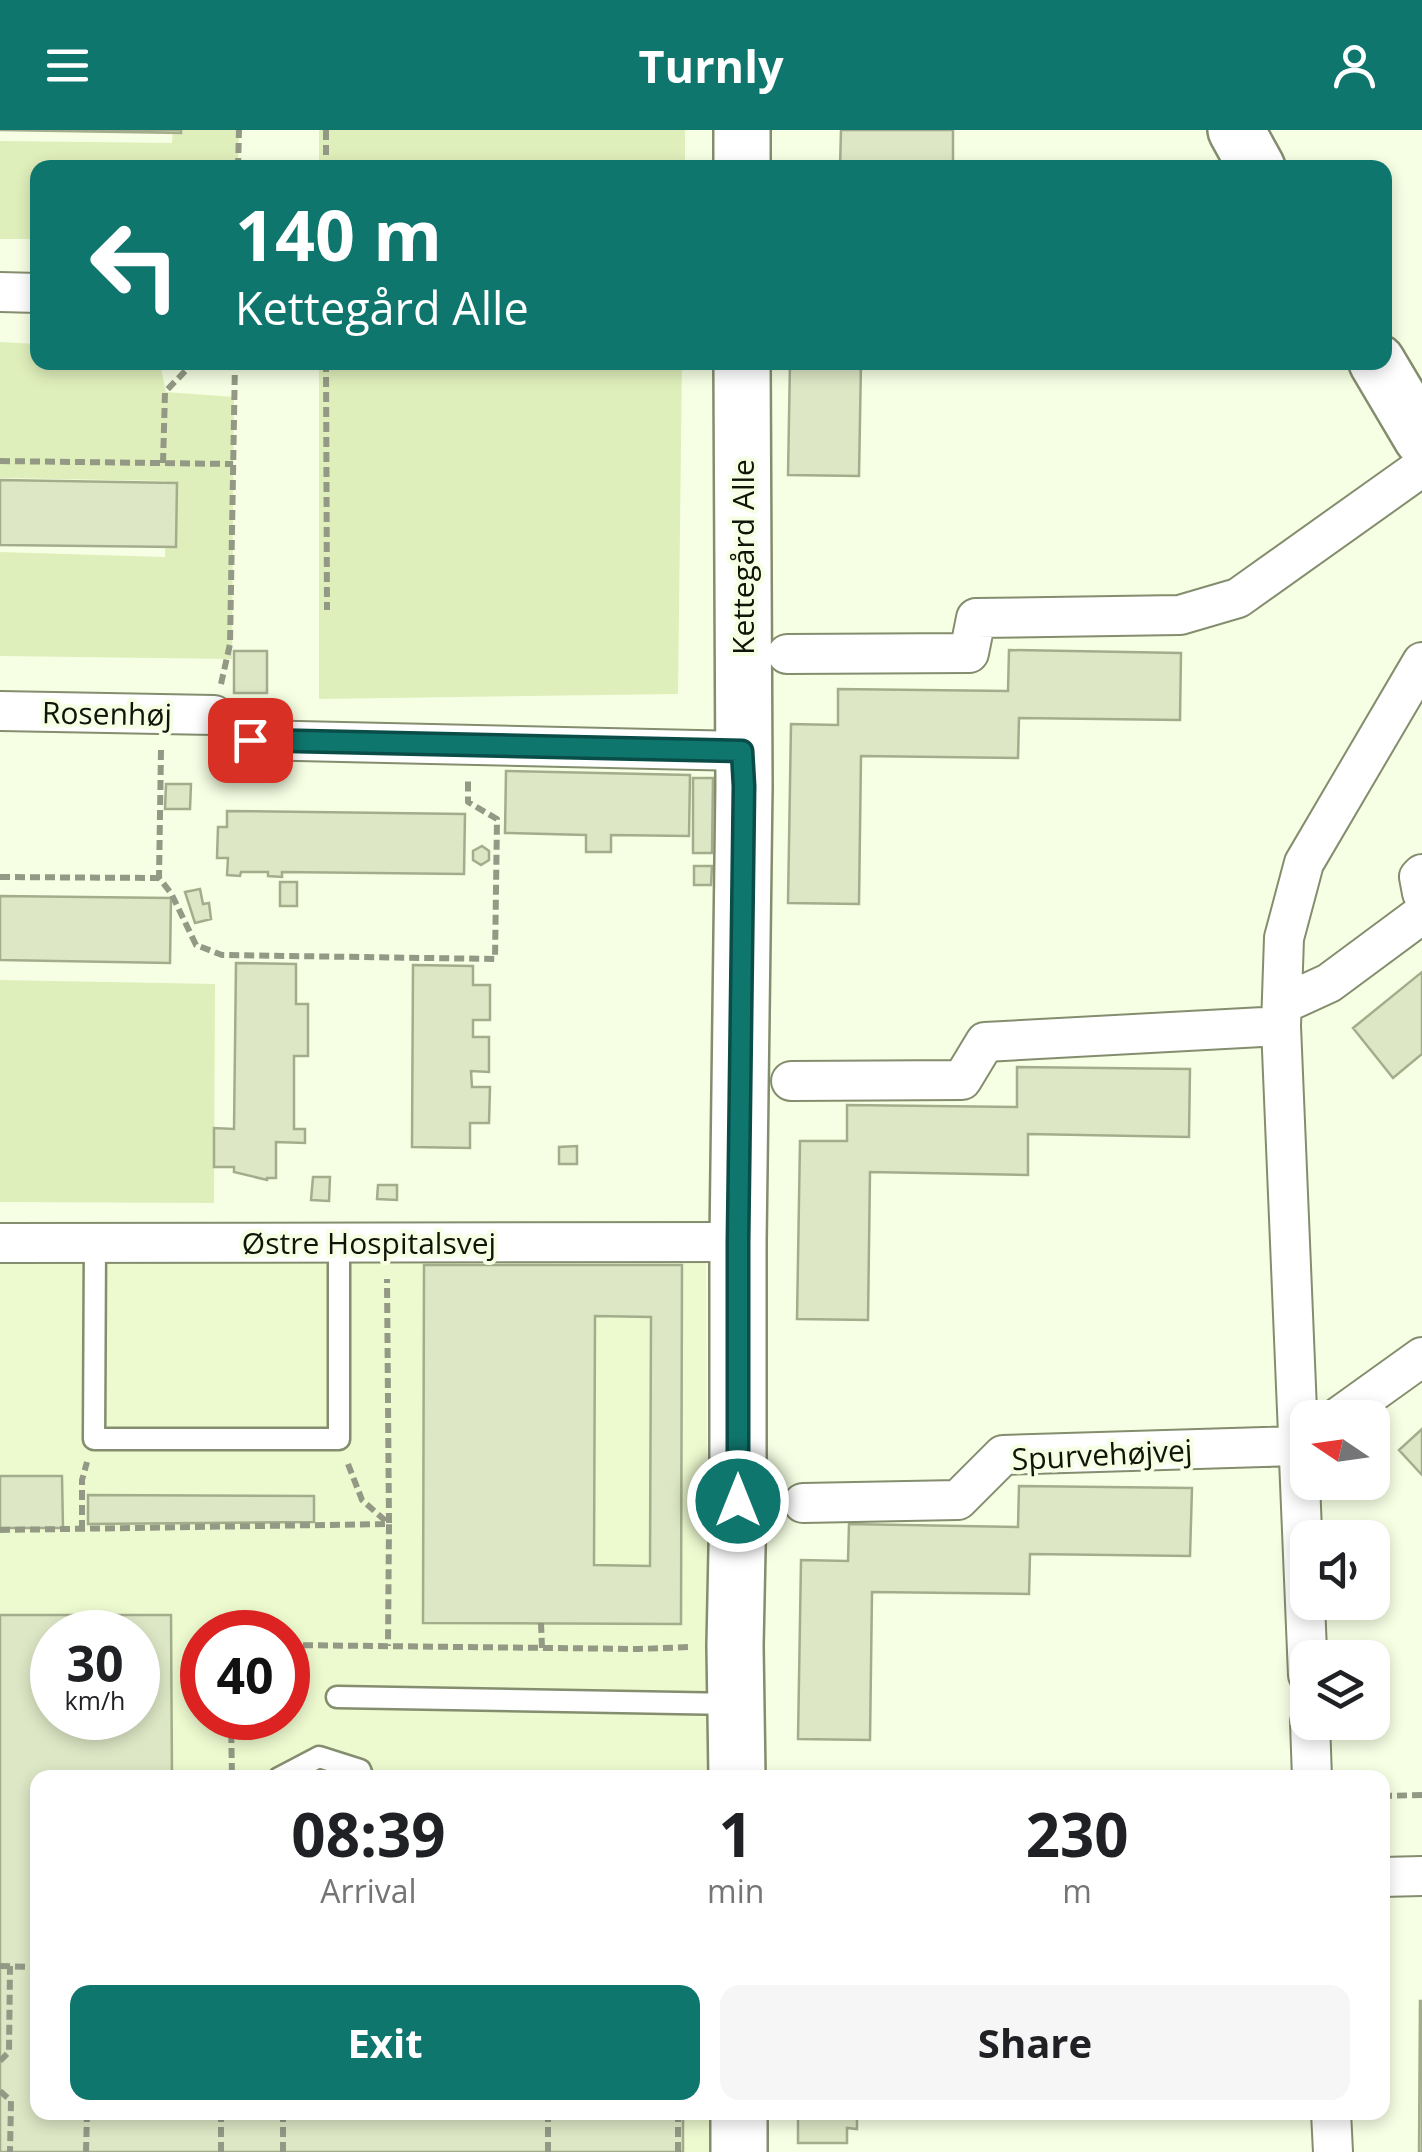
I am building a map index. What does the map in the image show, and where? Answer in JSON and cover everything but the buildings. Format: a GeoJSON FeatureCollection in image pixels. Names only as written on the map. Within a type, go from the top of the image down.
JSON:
{"type":"FeatureCollection","features":[{"type":"Feature","properties":{"kind":"street"},"geometry":{"type":"LineString","coordinates":[[742,130],[742,160]]}},
{"type":"Feature","properties":{"kind":"street"},"geometry":{"type":"LineString","coordinates":[[0,292],[30,292]]}},
{"type":"Feature","properties":{"kind":"street","name":"Kettegård Alle"},"geometry":{"type":"LineString","coordinates":[[737,1770],[744,786],[742,370]]}},
{"type":"Feature","properties":{"kind":"street"},"geometry":{"type":"LineString","coordinates":[[1382,370],[1422,438]]}},
{"type":"Feature","properties":{"kind":"street"},"geometry":{"type":"LineString","coordinates":[[787,654],[970,654],[976,618],[1180,616],[1238,598],[1422,467]]}},
{"type":"Feature","properties":{"kind":"street"},"geometry":{"type":"LineString","coordinates":[[1300,1400],[1282,1015],[1284,938],[1304,864],[1422,662]]}},
{"type":"Feature","properties":{"kind":"street","name":"Rosenhøj"},"geometry":{"type":"LineString","coordinates":[[0,711],[214,714]]}},
{"type":"Feature","properties":{"kind":"street"},"geometry":{"type":"LineString","coordinates":[[250,740],[742,751]]}},
{"type":"Feature","properties":{"kind":"street"},"geometry":{"type":"LineString","coordinates":[[1422,874],[1422,893]]}},
{"type":"Feature","properties":{"kind":"street"},"geometry":{"type":"LineString","coordinates":[[791,1081],[962,1080],[984,1042],[1282,1015],[1422,914]]}},
{"type":"Feature","properties":{"kind":"street","name":"Østre Hospitalsvej"},"geometry":{"type":"LineString","coordinates":[[0,1242],[738,1242]]}},
{"type":"Feature","properties":{"kind":"street"},"geometry":{"type":"LineString","coordinates":[[1362,1400],[1422,1357]]}},
{"type":"Feature","properties":{"kind":"street","name":"Spurvehøjvej"},"geometry":{"type":"LineString","coordinates":[[802,1503],[958,1500],[1003,1455],[1290,1443]]}},
{"type":"Feature","properties":{"kind":"street"},"geometry":{"type":"LineString","coordinates":[[1303,1500],[1307,1640]]}},
{"type":"Feature","properties":{"kind":"street"},"geometry":{"type":"LineString","coordinates":[[1311,1740],[1312,1770]]}},
{"type":"Feature","properties":{"kind":"street"},"geometry":{"type":"LineString","coordinates":[[1390,1876],[1422,1876]]}},
{"type":"Feature","properties":{"kind":"street"},"geometry":{"type":"LineString","coordinates":[[739,2120],[739,2152]]}},
{"type":"Feature","properties":{"kind":"street"},"geometry":{"type":"LineString","coordinates":[[1331,2120],[1333,2152]]}},
{"type":"Feature","properties":{"kind":"lane"},"geometry":{"type":"LineString","coordinates":[[95,1242],[94,1439],[339,1440],[340,1242]]}},
{"type":"Feature","properties":{"kind":"lane"},"geometry":{"type":"LineString","coordinates":[[338,1698],[736,1704]]}},
{"type":"Feature","properties":{"kind":"lane"},"geometry":{"type":"LineString","coordinates":[[294,1770],[319,1757],[360,1770]]}},
{"type":"Feature","properties":{"kind":"path"},"geometry":{"type":"LineString","coordinates":[[238,160],[239,130]]}},
{"type":"Feature","properties":{"kind":"path"},"geometry":{"type":"LineString","coordinates":[[326,130],[326,160]]}},
{"type":"Feature","properties":{"kind":"path"},"geometry":{"type":"LineString","coordinates":[[162,463],[166,392],[187,370]]}},
{"type":"Feature","properties":{"kind":"path"},"geometry":{"type":"LineString","coordinates":[[214,714],[230,644],[235,370]]}},
{"type":"Feature","properties":{"kind":"path"},"geometry":{"type":"LineString","coordinates":[[326,370],[327,610]]}},
{"type":"Feature","properties":{"kind":"path"},"geometry":{"type":"LineString","coordinates":[[0,461],[233,464]]}},
{"type":"Feature","properties":{"kind":"path"},"geometry":{"type":"LineString","coordinates":[[161,714],[159,878],[172,893],[196,945],[222,955],[495,959],[497,819],[468,802],[469,745]]}},
{"type":"Feature","properties":{"kind":"path"},"geometry":{"type":"LineString","coordinates":[[0,877],[159,878]]}},
{"type":"Feature","properties":{"kind":"path"},"geometry":{"type":"LineString","coordinates":[[82,1530],[82,1480],[94,1439]]}},
{"type":"Feature","properties":{"kind":"path"},"geometry":{"type":"LineString","coordinates":[[339,1440],[362,1500],[389,1524],[388,1646]]}},
{"type":"Feature","properties":{"kind":"path"},"geometry":{"type":"LineString","coordinates":[[541,1624],[542,1648]]}},
{"type":"Feature","properties":{"kind":"path"},"geometry":{"type":"LineString","coordinates":[[310,1645],[638,1649],[735,1646]]}},
{"type":"Feature","properties":{"kind":"path"},"geometry":{"type":"LineString","coordinates":[[231,1740],[232,1770]]}},
{"type":"Feature","properties":{"kind":"path"},"geometry":{"type":"LineString","coordinates":[[1390,1796],[1422,1795]]}},
{"type":"Feature","properties":{"kind":"path"},"geometry":{"type":"LineString","coordinates":[[0,1966],[30,1967]]}},
{"type":"Feature","properties":{"kind":"path"},"geometry":{"type":"LineString","coordinates":[[0,2061],[8,2052],[10,1966]]}},
{"type":"Feature","properties":{"kind":"path"},"geometry":{"type":"LineString","coordinates":[[0,2091],[11,2101],[10,2152]]}},
{"type":"Feature","properties":{"kind":"path"},"geometry":{"type":"LineString","coordinates":[[86,2152],[87,2120]]}},
{"type":"Feature","properties":{"kind":"path"},"geometry":{"type":"LineString","coordinates":[[221,2120],[221,2152]]}},
{"type":"Feature","properties":{"kind":"path"},"geometry":{"type":"LineString","coordinates":[[283,2120],[283,2152]]}},
{"type":"Feature","properties":{"kind":"path"},"geometry":{"type":"LineString","coordinates":[[548,2120],[548,2152]]}},
{"type":"Feature","properties":{"kind":"path"},"geometry":{"type":"LineString","coordinates":[[678,2120],[678,2152]]}},
{"type":"Feature","properties":{"kind":"shaded area"},"geometry":{"type":"Polygon","coordinates":[[[173,130],[239,130],[238,160],[30,160],[30,239],[0,239],[0,141],[172,143],[173,130]]]}},
{"type":"Feature","properties":{"kind":"shaded area"},"geometry":{"type":"Polygon","coordinates":[[[319,130],[685,130],[685,160],[319,160],[319,130]]]}},
{"type":"Feature","properties":{"kind":"shaded area"},"geometry":{"type":"Polygon","coordinates":[[[0,342],[30,344],[30,370],[161,370],[166,392],[234,397],[232,659],[0,656],[0,552],[165,557],[167,481],[0,478],[0,342]]]}},
{"type":"Feature","properties":{"kind":"shaded area"},"geometry":{"type":"Polygon","coordinates":[[[319,370],[682,370],[678,694],[319,699],[319,370]]]}},
{"type":"Feature","properties":{"kind":"shaded area"},"geometry":{"type":"Polygon","coordinates":[[[0,980],[215,984],[214,1203],[0,1202],[0,980]]]}},
{"type":"Feature","properties":{"kind":"shaded area"},"geometry":{"type":"Polygon","coordinates":[[[706,1258],[708,1770],[30,1770],[30,2120],[709,2120],[710,2152],[0,2152],[0,1264],[706,1258]]]}},
{"type":"Feature","properties":{"kind":"route"},"geometry":{"type":"LineString","coordinates":[[250,740],[742,751],[738,1501]]}}]}
